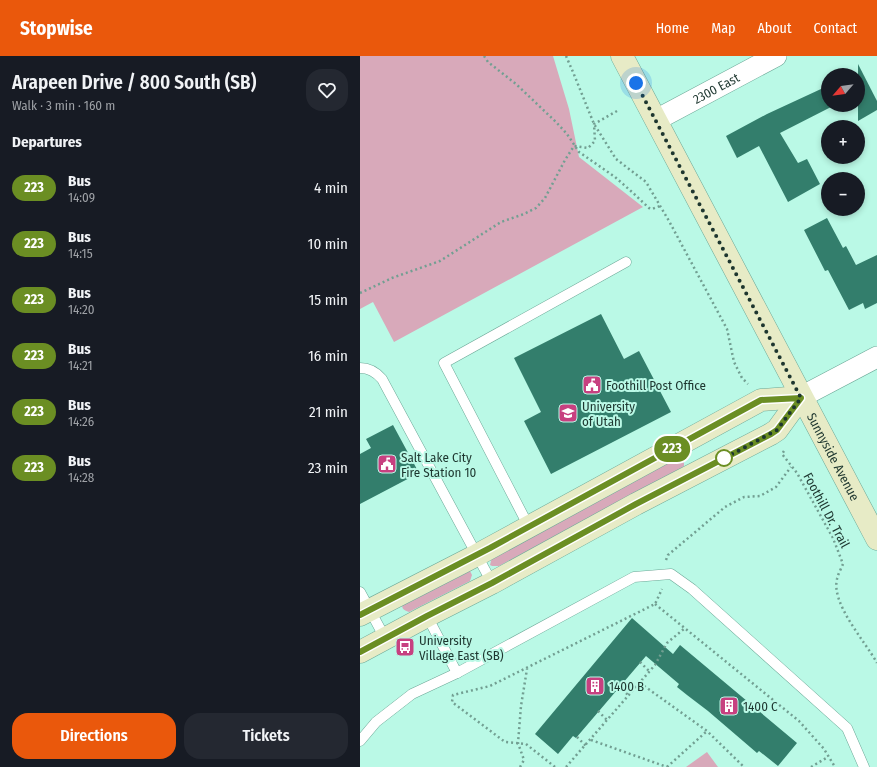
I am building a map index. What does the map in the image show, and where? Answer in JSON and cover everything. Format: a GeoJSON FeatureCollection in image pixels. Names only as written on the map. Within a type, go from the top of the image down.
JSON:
{"type":"FeatureCollection","features":[{"type":"Feature","properties":{"kind":"street","name":"Sunnyside Avenue"},"geometry":{"type":"LineString","coordinates":[[622,56],[801,398],[877,539]]}},
{"type":"Feature","properties":{"kind":"street","name":"2300 East"},"geometry":{"type":"LineString","coordinates":[[656,120],[776,56]]}},
{"type":"Feature","properties":{"kind":"street"},"geometry":{"type":"LineString","coordinates":[[360,652],[492,583],[636,504],[771,434],[777,430],[801,398],[877,357]]}},
{"type":"Feature","properties":{"kind":"street"},"geometry":{"type":"LineString","coordinates":[[363,606],[476,555],[761,400],[801,398]]}},
{"type":"Feature","properties":{"kind":"lane"},"geometry":{"type":"LineString","coordinates":[[529,527],[444,363],[626,262]]}},
{"type":"Feature","properties":{"kind":"lane"},"geometry":{"type":"LineString","coordinates":[[360,368],[366,368],[373,371],[382,379],[492,583]]}},
{"type":"Feature","properties":{"kind":"lane"},"geometry":{"type":"LineString","coordinates":[[360,741],[376,722],[412,694],[457,673],[634,577],[671,574],[692,589],[847,728],[864,767]]}},
{"type":"Feature","properties":{"kind":"lane"},"geometry":{"type":"LineString","coordinates":[[363,606],[385,638]]}},
{"type":"Feature","properties":{"kind":"lane"},"geometry":{"type":"LineString","coordinates":[[427,616],[457,673]]}},
{"type":"Feature","properties":{"kind":"path"},"geometry":{"type":"LineString","coordinates":[[484,56],[488,62],[516,84],[556,122],[567,134],[579,152],[627,187],[649,208],[652,209],[660,206]]}},
{"type":"Feature","properties":{"kind":"path"},"geometry":{"type":"LineString","coordinates":[[566,56],[574,72],[594,124],[616,159],[646,182],[660,206],[727,329],[734,362],[742,378],[750,386]]}},
{"type":"Feature","properties":{"kind":"path"},"geometry":{"type":"LineString","coordinates":[[594,124],[617,111]]}},
{"type":"Feature","properties":{"kind":"path"},"geometry":{"type":"LineString","coordinates":[[574,146],[588,148],[595,140],[594,124]]}},
{"type":"Feature","properties":{"kind":"path"},"geometry":{"type":"LineString","coordinates":[[360,293],[392,278],[440,261],[501,222],[536,208],[545,198],[574,146]]}},
{"type":"Feature","properties":{"kind":"path","name":"Foothill Dr. Trail"},"geometry":{"type":"LineString","coordinates":[[782,454],[797,473],[833,538],[843,564],[836,579],[838,598],[856,632],[877,663]]}},
{"type":"Feature","properties":{"kind":"path"},"geometry":{"type":"LineString","coordinates":[[555,767],[526,744],[505,742],[452,702],[453,695],[490,686],[655,604],[661,590],[668,555],[725,507],[744,497],[760,496],[776,487],[791,466]]}},
{"type":"Feature","properties":{"kind":"path"},"geometry":{"type":"LineString","coordinates":[[655,604],[799,721],[824,749],[835,767]]}},
{"type":"Feature","properties":{"kind":"path"},"geometry":{"type":"LineString","coordinates":[[566,767],[650,672],[667,643],[685,628]]}},
{"type":"Feature","properties":{"kind":"path"},"geometry":{"type":"LineString","coordinates":[[640,662],[650,672]]}},
{"type":"Feature","properties":{"kind":"path"},"geometry":{"type":"LineString","coordinates":[[520,767],[524,760],[518,743],[521,706],[527,668]]}},
{"type":"Feature","properties":{"kind":"path"},"geometry":{"type":"LineString","coordinates":[[640,683],[707,731],[744,767]]}},
{"type":"Feature","properties":{"kind":"path"},"geometry":{"type":"LineString","coordinates":[[619,686],[629,696]]}},
{"type":"Feature","properties":{"kind":"path"},"geometry":{"type":"LineString","coordinates":[[598,711],[608,721]]}},
{"type":"Feature","properties":{"kind":"path"},"geometry":{"type":"LineString","coordinates":[[591,740],[667,767],[707,731]]}},
{"type":"Feature","properties":{"kind":"path"},"geometry":{"type":"LineString","coordinates":[[577,737],[586,746]]}},
{"type":"Feature","properties":{"kind":"path"},"geometry":{"type":"LineString","coordinates":[[811,767],[828,757]]}},
{"type":"Feature","properties":{"kind":"shaded area"},"geometry":{"type":"Polygon","coordinates":[[[360,56],[553,56],[569,109],[579,157],[643,207],[394,342],[373,302],[360,309],[360,56]]]}},
{"type":"Feature","properties":{"kind":"shaded area"},"geometry":{"type":"Polygon","coordinates":[[[676,458],[684,463],[684,466],[680,469],[499,566],[490,565],[492,557],[676,458]]]}},
{"type":"Feature","properties":{"kind":"shaded area"},"geometry":{"type":"Polygon","coordinates":[[[467,569],[472,575],[470,581],[409,612],[403,609],[402,603],[467,569]]]}},
{"type":"Feature","properties":{"kind":"shaded area"},"geometry":{"type":"Polygon","coordinates":[[[707,752],[718,767],[686,767],[707,752]]]}},
{"type":"Feature","properties":{"kind":"building"},"geometry":{"type":"Polygon","coordinates":[[[865,78],[877,101],[877,110],[858,120],[858,112],[865,112],[865,78]]]}},
{"type":"Feature","properties":{"kind":"building"},"geometry":{"type":"Polygon","coordinates":[[[821,89],[821,112],[780,133],[798,163],[807,159],[820,184],[788,202],[759,146],[737,158],[726,136],[767,114],[821,89]]]}},
{"type":"Feature","properties":{"kind":"building"},"geometry":{"type":"Polygon","coordinates":[[[827,218],[843,248],[846,246],[856,265],[877,255],[877,303],[865,309],[863,303],[849,310],[828,270],[825,271],[804,230],[827,218]]]}},
{"type":"Feature","properties":{"kind":"building","name":"Foothill Post Office"},"geometry":{"type":"Polygon","coordinates":[[[601,314],[624,359],[639,351],[671,412],[551,474],[524,421],[541,412],[514,358],[601,314]]]}},
{"type":"Feature","properties":{"kind":"building","name":"Salt Lake City Fire Station 10"},"geometry":{"type":"Polygon","coordinates":[[[393,425],[419,473],[360,504],[360,454],[371,448],[366,439],[393,425]]]}},
{"type":"Feature","properties":{"kind":"building"},"geometry":{"type":"Polygon","coordinates":[[[632,618],[673,654],[680,645],[797,743],[778,766],[759,751],[757,753],[708,711],[677,687],[679,684],[646,656],[576,738],[573,736],[558,754],[535,734],[632,618]]]}},
{"type":"Feature","properties":{"kind":"bus line","name":"223"},"geometry":{"type":"LineString","coordinates":[[360,615],[490,548],[761,400],[801,398],[777,430],[771,434],[636,504],[492,583],[360,652]]}},
{"type":"Feature","properties":{"kind":"place","name":"Foothill Post Office"},"geometry":{"type":"Point","coordinates":[592,385]}},
{"type":"Feature","properties":{"kind":"place","name":"University of Utah"},"geometry":{"type":"Point","coordinates":[568,413]}},
{"type":"Feature","properties":{"kind":"place","name":"Salt Lake City Fire Station 10"},"geometry":{"type":"Point","coordinates":[387,464]}},
{"type":"Feature","properties":{"kind":"place","name":"University Village East (SB)"},"geometry":{"type":"Point","coordinates":[405,647]}},
{"type":"Feature","properties":{"kind":"place","name":"1400 B"},"geometry":{"type":"Point","coordinates":[595,686]}},
{"type":"Feature","properties":{"kind":"place","name":"1400 C"},"geometry":{"type":"Point","coordinates":[729,706]}},
{"type":"Feature","properties":{"kind":"route"},"geometry":{"type":"LineString","coordinates":[[636,83],[801,398],[777,430],[723,459],[724,458]]}}]}
